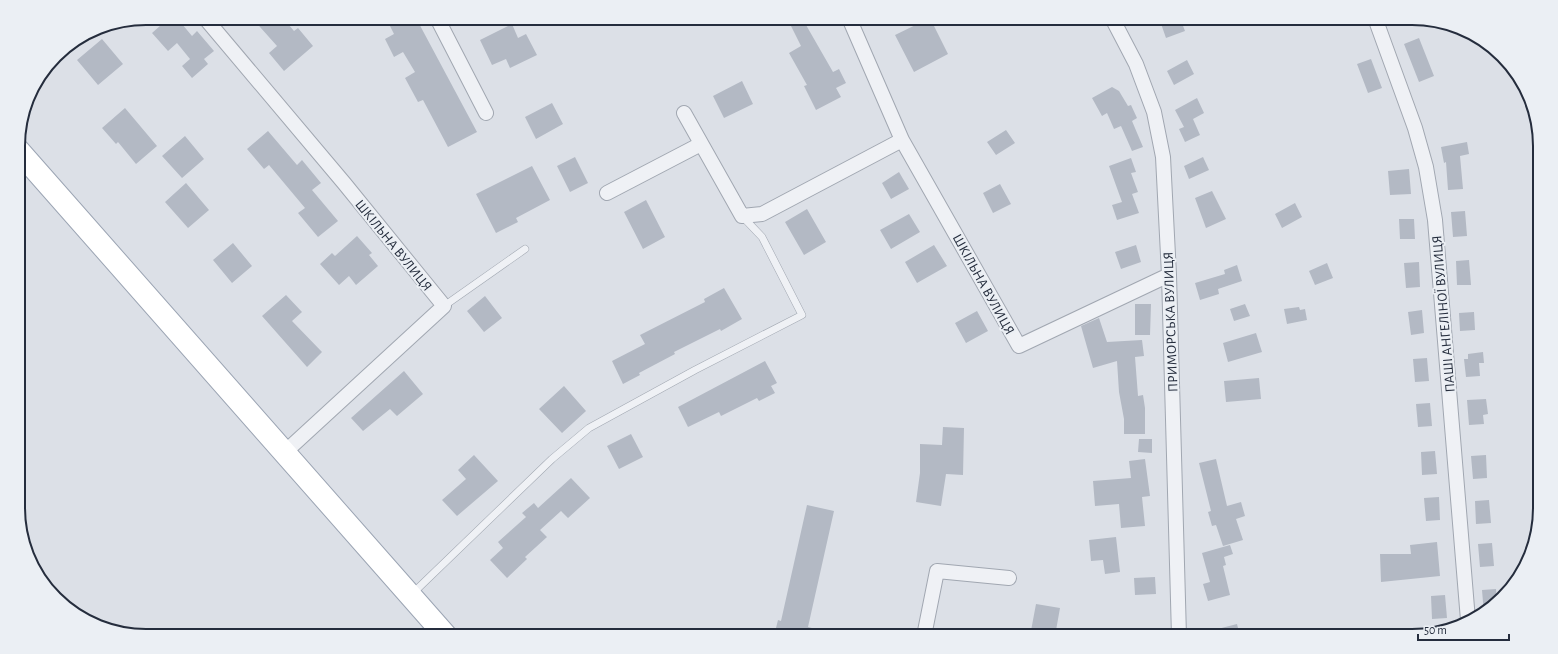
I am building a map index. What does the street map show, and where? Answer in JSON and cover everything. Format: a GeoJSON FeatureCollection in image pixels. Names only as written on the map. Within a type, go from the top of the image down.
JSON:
{"type":"FeatureCollection","features":[{"type":"Feature","properties":{"kind":"main road"},"geometry":{"type":"LineString","coordinates":[[25,158],[440,629]]}},
{"type":"Feature","properties":{"kind":"street","name":"ШКІЛЬНА ВУЛИЦЯ"},"geometry":{"type":"LineString","coordinates":[[211,25],[344,183],[444,306]]}},
{"type":"Feature","properties":{"kind":"street"},"geometry":{"type":"LineString","coordinates":[[441,25],[486,113]]}},
{"type":"Feature","properties":{"kind":"street","name":"ШКІЛЬНА ВУЛИЦЯ"},"geometry":{"type":"LineString","coordinates":[[852,25],[902,140],[1019,346],[1169,275]]}},
{"type":"Feature","properties":{"kind":"street","name":"ПРИМОРСЬКА ВУЛИЦЯ"},"geometry":{"type":"LineString","coordinates":[[1116,25],[1136,64],[1154,112],[1160,134],[1163,157],[1169,275],[1179,629]]}},
{"type":"Feature","properties":{"kind":"street","name":"ПАШІ АНГЕЛІНОЇ ВУЛИЦЯ"},"geometry":{"type":"LineString","coordinates":[[1378,25],[1415,128],[1426,167],[1435,220],[1468,616]]}},
{"type":"Feature","properties":{"kind":"street"},"geometry":{"type":"LineString","coordinates":[[684,113],[742,216],[762,214],[902,140]]}},
{"type":"Feature","properties":{"kind":"street"},"geometry":{"type":"LineString","coordinates":[[607,193],[701,144]]}},
{"type":"Feature","properties":{"kind":"street"},"geometry":{"type":"LineString","coordinates":[[284,453],[444,306]]}},
{"type":"Feature","properties":{"kind":"street"},"geometry":{"type":"LineString","coordinates":[[925,629],[937,571],[1009,578]]}},
{"type":"Feature","properties":{"kind":"lane"},"geometry":{"type":"LineString","coordinates":[[410,596],[552,459],[589,428],[695,370],[802,315],[762,237],[742,216]]}},
{"type":"Feature","properties":{"kind":"lane"},"geometry":{"type":"LineString","coordinates":[[444,306],[526,249]]}},
{"type":"Feature","properties":{"kind":"building"},"geometry":{"type":"Polygon","coordinates":[[[161,25],[183,25],[192,36],[197,31],[214,51],[204,59],[208,64],[192,78],[182,66],[190,59],[177,43],[168,51],[152,33],[161,25]]]}},
{"type":"Feature","properties":{"kind":"building"},"geometry":{"type":"Polygon","coordinates":[[[258,25],[289,25],[294,31],[298,28],[313,46],[284,71],[269,53],[277,46],[258,25]]]}},
{"type":"Feature","properties":{"kind":"building"},"geometry":{"type":"Polygon","coordinates":[[[390,25],[420,25],[477,132],[448,147],[423,100],[418,102],[405,78],[415,72],[403,52],[394,57],[385,39],[394,34],[390,25]]]}},
{"type":"Feature","properties":{"kind":"building"},"geometry":{"type":"Polygon","coordinates":[[[512,25],[518,38],[526,34],[537,55],[510,68],[506,59],[492,65],[480,40],[512,25]]]}},
{"type":"Feature","properties":{"kind":"building"},"geometry":{"type":"Polygon","coordinates":[[[790,25],[806,25],[833,72],[839,69],[846,83],[836,88],[841,97],[816,110],[804,86],[807,85],[789,53],[801,46],[790,25]]]}},
{"type":"Feature","properties":{"kind":"building"},"geometry":{"type":"Polygon","coordinates":[[[916,25],[934,25],[948,54],[914,72],[895,35],[916,25]]]}},
{"type":"Feature","properties":{"kind":"building"},"geometry":{"type":"Polygon","coordinates":[[[1161,25],[1183,25],[1185,31],[1166,38],[1161,25]]]}},
{"type":"Feature","properties":{"kind":"building"},"geometry":{"type":"Polygon","coordinates":[[[1419,38],[1434,76],[1419,82],[1404,44],[1419,38]]]}},
{"type":"Feature","properties":{"kind":"building"},"geometry":{"type":"Polygon","coordinates":[[[102,39],[123,64],[98,85],[77,60],[102,39]]]}},
{"type":"Feature","properties":{"kind":"building"},"geometry":{"type":"Polygon","coordinates":[[[1371,59],[1382,88],[1368,93],[1357,64],[1371,59]]]}},
{"type":"Feature","properties":{"kind":"building"},"geometry":{"type":"Polygon","coordinates":[[[1187,60],[1194,74],[1174,85],[1167,71],[1187,60]]]}},
{"type":"Feature","properties":{"kind":"building"},"geometry":{"type":"Polygon","coordinates":[[[742,81],[753,104],[724,118],[713,96],[742,81]]]}},
{"type":"Feature","properties":{"kind":"building"},"geometry":{"type":"Polygon","coordinates":[[[1112,87],[1119,91],[1128,106],[1131,105],[1137,118],[1132,121],[1143,147],[1132,151],[1121,126],[1114,129],[1107,113],[1102,116],[1092,98],[1112,87]]]}},
{"type":"Feature","properties":{"kind":"building"},"geometry":{"type":"Polygon","coordinates":[[[1197,98],[1204,113],[1193,119],[1200,135],[1185,142],[1179,129],[1184,127],[1175,110],[1197,98]]]}},
{"type":"Feature","properties":{"kind":"building"},"geometry":{"type":"Polygon","coordinates":[[[552,103],[563,124],[536,139],[525,117],[552,103]]]}},
{"type":"Feature","properties":{"kind":"building"},"geometry":{"type":"Polygon","coordinates":[[[125,108],[157,146],[136,164],[118,142],[116,144],[102,128],[125,108]]]}},
{"type":"Feature","properties":{"kind":"building"},"geometry":{"type":"Polygon","coordinates":[[[1006,130],[1015,143],[996,155],[987,142],[1006,130]]]}},
{"type":"Feature","properties":{"kind":"building"},"geometry":{"type":"Polygon","coordinates":[[[268,131],[297,165],[302,160],[321,183],[312,190],[338,221],[318,237],[298,213],[305,208],[269,165],[264,169],[247,149],[268,131]]]}},
{"type":"Feature","properties":{"kind":"building"},"geometry":{"type":"Polygon","coordinates":[[[185,136],[204,159],[182,178],[162,156],[185,136]]]}},
{"type":"Feature","properties":{"kind":"building"},"geometry":{"type":"Polygon","coordinates":[[[1467,142],[1469,154],[1460,156],[1463,189],[1448,190],[1446,162],[1444,163],[1441,147],[1467,142]]]}},
{"type":"Feature","properties":{"kind":"building"},"geometry":{"type":"Polygon","coordinates":[[[575,157],[588,183],[570,192],[557,166],[575,157]]]}},
{"type":"Feature","properties":{"kind":"building"},"geometry":{"type":"Polygon","coordinates":[[[1203,157],[1209,170],[1189,179],[1184,166],[1203,157]]]}},
{"type":"Feature","properties":{"kind":"building"},"geometry":{"type":"Polygon","coordinates":[[[1131,158],[1136,172],[1131,173],[1138,192],[1132,194],[1139,213],[1117,220],[1112,205],[1122,202],[1109,166],[1131,158]]]}},
{"type":"Feature","properties":{"kind":"building"},"geometry":{"type":"Polygon","coordinates":[[[532,166],[550,200],[516,218],[518,222],[496,233],[476,194],[532,166]]]}},
{"type":"Feature","properties":{"kind":"building"},"geometry":{"type":"Polygon","coordinates":[[[1409,169],[1411,194],[1390,195],[1388,171],[1409,169]]]}},
{"type":"Feature","properties":{"kind":"building"},"geometry":{"type":"Polygon","coordinates":[[[899,172],[909,189],[891,199],[882,183],[899,172]]]}},
{"type":"Feature","properties":{"kind":"building"},"geometry":{"type":"Polygon","coordinates":[[[186,183],[209,210],[188,228],[165,202],[186,183]]]}},
{"type":"Feature","properties":{"kind":"building"},"geometry":{"type":"Polygon","coordinates":[[[1000,184],[1011,204],[993,213],[983,193],[1000,184]]]}},
{"type":"Feature","properties":{"kind":"building"},"geometry":{"type":"Polygon","coordinates":[[[1212,191],[1226,219],[1206,228],[1195,198],[1212,191]]]}},
{"type":"Feature","properties":{"kind":"building"},"geometry":{"type":"Polygon","coordinates":[[[646,200],[665,237],[643,249],[624,212],[646,200]]]}},
{"type":"Feature","properties":{"kind":"building"},"geometry":{"type":"Polygon","coordinates":[[[1295,203],[1302,217],[1282,228],[1275,214],[1295,203]]]}},
{"type":"Feature","properties":{"kind":"building"},"geometry":{"type":"Polygon","coordinates":[[[807,209],[826,242],[804,255],[785,222],[807,209]]]}},
{"type":"Feature","properties":{"kind":"building"},"geometry":{"type":"Polygon","coordinates":[[[1465,211],[1467,236],[1453,237],[1451,212],[1465,211]]]}},
{"type":"Feature","properties":{"kind":"building"},"geometry":{"type":"Polygon","coordinates":[[[909,214],[920,232],[891,249],[880,230],[909,214]]]}},
{"type":"Feature","properties":{"kind":"building"},"geometry":{"type":"Polygon","coordinates":[[[1399,219],[1414,219],[1415,239],[1400,239],[1399,219]]]}},
{"type":"Feature","properties":{"kind":"building"},"geometry":{"type":"Polygon","coordinates":[[[357,236],[372,253],[369,255],[378,266],[356,285],[349,276],[339,285],[320,264],[332,253],[335,256],[357,236]]]}},
{"type":"Feature","properties":{"kind":"building"},"geometry":{"type":"Polygon","coordinates":[[[233,243],[252,266],[232,283],[213,260],[233,243]]]}},
{"type":"Feature","properties":{"kind":"building"},"geometry":{"type":"Polygon","coordinates":[[[934,245],[947,266],[917,283],[905,262],[934,245]]]}},
{"type":"Feature","properties":{"kind":"building"},"geometry":{"type":"Polygon","coordinates":[[[1136,245],[1141,262],[1121,269],[1115,252],[1136,245]]]}},
{"type":"Feature","properties":{"kind":"building"},"geometry":{"type":"Polygon","coordinates":[[[1469,260],[1471,285],[1457,285],[1456,261],[1469,260]]]}},
{"type":"Feature","properties":{"kind":"building"},"geometry":{"type":"Polygon","coordinates":[[[1419,262],[1420,287],[1406,288],[1404,263],[1419,262]]]}},
{"type":"Feature","properties":{"kind":"building"},"geometry":{"type":"Polygon","coordinates":[[[1327,263],[1333,278],[1315,285],[1309,271],[1327,263]]]}},
{"type":"Feature","properties":{"kind":"building"},"geometry":{"type":"Polygon","coordinates":[[[1237,265],[1242,281],[1218,289],[1219,294],[1200,300],[1195,283],[1225,274],[1224,270],[1237,265]]]}},
{"type":"Feature","properties":{"kind":"building"},"geometry":{"type":"Polygon","coordinates":[[[724,288],[742,319],[721,331],[720,329],[674,352],[675,354],[639,373],[640,375],[623,384],[612,361],[645,344],[640,335],[705,302],[704,299],[724,288]]]}},
{"type":"Feature","properties":{"kind":"building"},"geometry":{"type":"Polygon","coordinates":[[[286,295],[302,312],[292,321],[322,352],[307,367],[262,316],[286,295]]]}},
{"type":"Feature","properties":{"kind":"building"},"geometry":{"type":"Polygon","coordinates":[[[485,296],[502,318],[484,332],[467,311],[485,296]]]}},
{"type":"Feature","properties":{"kind":"building"},"geometry":{"type":"Polygon","coordinates":[[[1135,304],[1151,304],[1150,335],[1135,335],[1135,304]]]}},
{"type":"Feature","properties":{"kind":"building"},"geometry":{"type":"Polygon","coordinates":[[[1245,304],[1250,316],[1234,321],[1230,309],[1245,304]]]}},
{"type":"Feature","properties":{"kind":"building"},"geometry":{"type":"Polygon","coordinates":[[[1299,307],[1300,310],[1305,309],[1307,320],[1287,324],[1284,309],[1299,307]]]}},
{"type":"Feature","properties":{"kind":"building"},"geometry":{"type":"Polygon","coordinates":[[[1422,310],[1424,333],[1411,335],[1408,312],[1422,310]]]}},
{"type":"Feature","properties":{"kind":"building"},"geometry":{"type":"Polygon","coordinates":[[[977,311],[988,331],[966,343],[955,323],[977,311]]]}},
{"type":"Feature","properties":{"kind":"building"},"geometry":{"type":"Polygon","coordinates":[[[1474,312],[1475,330],[1460,331],[1459,313],[1474,312]]]}},
{"type":"Feature","properties":{"kind":"building"},"geometry":{"type":"Polygon","coordinates":[[[1099,318],[1107,342],[1142,340],[1144,356],[1135,357],[1138,396],[1143,395],[1145,408],[1145,434],[1124,434],[1124,419],[1119,392],[1117,361],[1093,368],[1081,326],[1099,318]]]}},
{"type":"Feature","properties":{"kind":"building"},"geometry":{"type":"Polygon","coordinates":[[[1256,333],[1262,352],[1228,362],[1223,343],[1256,333]]]}},
{"type":"Feature","properties":{"kind":"building"},"geometry":{"type":"Polygon","coordinates":[[[1483,352],[1484,363],[1479,363],[1480,376],[1466,377],[1464,359],[1468,359],[1468,354],[1483,352]]]}},
{"type":"Feature","properties":{"kind":"building"},"geometry":{"type":"Polygon","coordinates":[[[1427,358],[1429,381],[1415,382],[1413,359],[1427,358]]]}},
{"type":"Feature","properties":{"kind":"building"},"geometry":{"type":"Polygon","coordinates":[[[765,361],[777,383],[771,386],[775,393],[759,401],[757,398],[721,416],[719,412],[688,427],[678,407],[765,361]]]}},
{"type":"Feature","properties":{"kind":"building"},"geometry":{"type":"Polygon","coordinates":[[[404,371],[423,394],[397,416],[390,409],[363,431],[351,418],[404,371]]]}},
{"type":"Feature","properties":{"kind":"building"},"geometry":{"type":"Polygon","coordinates":[[[1259,378],[1261,399],[1226,402],[1224,381],[1259,378]]]}},
{"type":"Feature","properties":{"kind":"building"},"geometry":{"type":"Polygon","coordinates":[[[564,386],[586,411],[562,433],[539,409],[564,386]]]}},
{"type":"Feature","properties":{"kind":"building"},"geometry":{"type":"Polygon","coordinates":[[[1486,399],[1488,414],[1483,415],[1484,424],[1469,425],[1467,400],[1486,399]]]}},
{"type":"Feature","properties":{"kind":"building"},"geometry":{"type":"Polygon","coordinates":[[[1430,403],[1432,426],[1418,427],[1416,404],[1430,403]]]}},
{"type":"Feature","properties":{"kind":"building"},"geometry":{"type":"Polygon","coordinates":[[[943,427],[964,428],[963,475],[946,474],[941,506],[916,502],[920,473],[920,444],[942,445],[943,427]]]}},
{"type":"Feature","properties":{"kind":"building"},"geometry":{"type":"Polygon","coordinates":[[[631,434],[643,457],[619,469],[607,446],[631,434]]]}},
{"type":"Feature","properties":{"kind":"building"},"geometry":{"type":"Polygon","coordinates":[[[1139,439],[1152,439],[1152,453],[1138,452],[1139,439]]]}},
{"type":"Feature","properties":{"kind":"building"},"geometry":{"type":"Polygon","coordinates":[[[1435,451],[1437,474],[1422,475],[1421,452],[1435,451]]]}},
{"type":"Feature","properties":{"kind":"building"},"geometry":{"type":"Polygon","coordinates":[[[474,455],[498,481],[457,516],[442,500],[466,479],[458,470],[474,455]]]}},
{"type":"Feature","properties":{"kind":"building"},"geometry":{"type":"Polygon","coordinates":[[[1486,455],[1487,478],[1473,479],[1471,456],[1486,455]]]}},
{"type":"Feature","properties":{"kind":"building"},"geometry":{"type":"Polygon","coordinates":[[[1145,459],[1150,496],[1142,497],[1145,526],[1121,528],[1119,504],[1095,506],[1093,481],[1131,478],[1129,461],[1145,459]]]}},
{"type":"Feature","properties":{"kind":"building"},"geometry":{"type":"Polygon","coordinates":[[[1216,459],[1227,506],[1241,502],[1245,516],[1236,519],[1243,540],[1223,546],[1216,525],[1212,526],[1208,512],[1211,511],[1199,463],[1216,459]]]}},
{"type":"Feature","properties":{"kind":"building"},"geometry":{"type":"Polygon","coordinates":[[[571,478],[590,498],[568,518],[561,511],[540,530],[547,537],[525,557],[527,559],[507,578],[490,560],[503,548],[498,542],[526,517],[522,513],[534,503],[538,508],[571,478]]]}},
{"type":"Feature","properties":{"kind":"building"},"geometry":{"type":"Polygon","coordinates":[[[1439,497],[1440,520],[1426,521],[1424,498],[1439,497]]]}},
{"type":"Feature","properties":{"kind":"building"},"geometry":{"type":"Polygon","coordinates":[[[1489,500],[1491,523],[1476,524],[1475,501],[1489,500]]]}},
{"type":"Feature","properties":{"kind":"building"},"geometry":{"type":"Polygon","coordinates":[[[807,505],[834,511],[808,627],[816,629],[776,629],[778,620],[781,621],[807,505]]]}},
{"type":"Feature","properties":{"kind":"building"},"geometry":{"type":"Polygon","coordinates":[[[1116,537],[1120,572],[1105,574],[1103,560],[1091,561],[1089,540],[1116,537]]]}},
{"type":"Feature","properties":{"kind":"building"},"geometry":{"type":"Polygon","coordinates":[[[1437,542],[1440,576],[1381,582],[1380,554],[1411,554],[1410,545],[1437,542]]]}},
{"type":"Feature","properties":{"kind":"building"},"geometry":{"type":"Polygon","coordinates":[[[1492,543],[1494,566],[1480,567],[1478,544],[1492,543]]]}},
{"type":"Feature","properties":{"kind":"building"},"geometry":{"type":"Polygon","coordinates":[[[1230,545],[1233,554],[1224,557],[1226,565],[1223,566],[1230,595],[1208,601],[1203,584],[1210,582],[1202,553],[1230,545]]]}},
{"type":"Feature","properties":{"kind":"building"},"geometry":{"type":"Polygon","coordinates":[[[1155,577],[1156,594],[1135,595],[1134,578],[1155,577]]]}},
{"type":"Feature","properties":{"kind":"building"},"geometry":{"type":"Polygon","coordinates":[[[1496,589],[1496,595],[1483,606],[1482,590],[1496,589]]]}},
{"type":"Feature","properties":{"kind":"building"},"geometry":{"type":"Polygon","coordinates":[[[1445,595],[1447,618],[1432,619],[1431,596],[1445,595]]]}},
{"type":"Feature","properties":{"kind":"building"},"geometry":{"type":"Polygon","coordinates":[[[1036,604],[1060,608],[1056,629],[1031,629],[1036,604]]]}},
{"type":"Feature","properties":{"kind":"building"},"geometry":{"type":"Polygon","coordinates":[[[1237,624],[1238,629],[1218,629],[1237,624]]]}}]}
